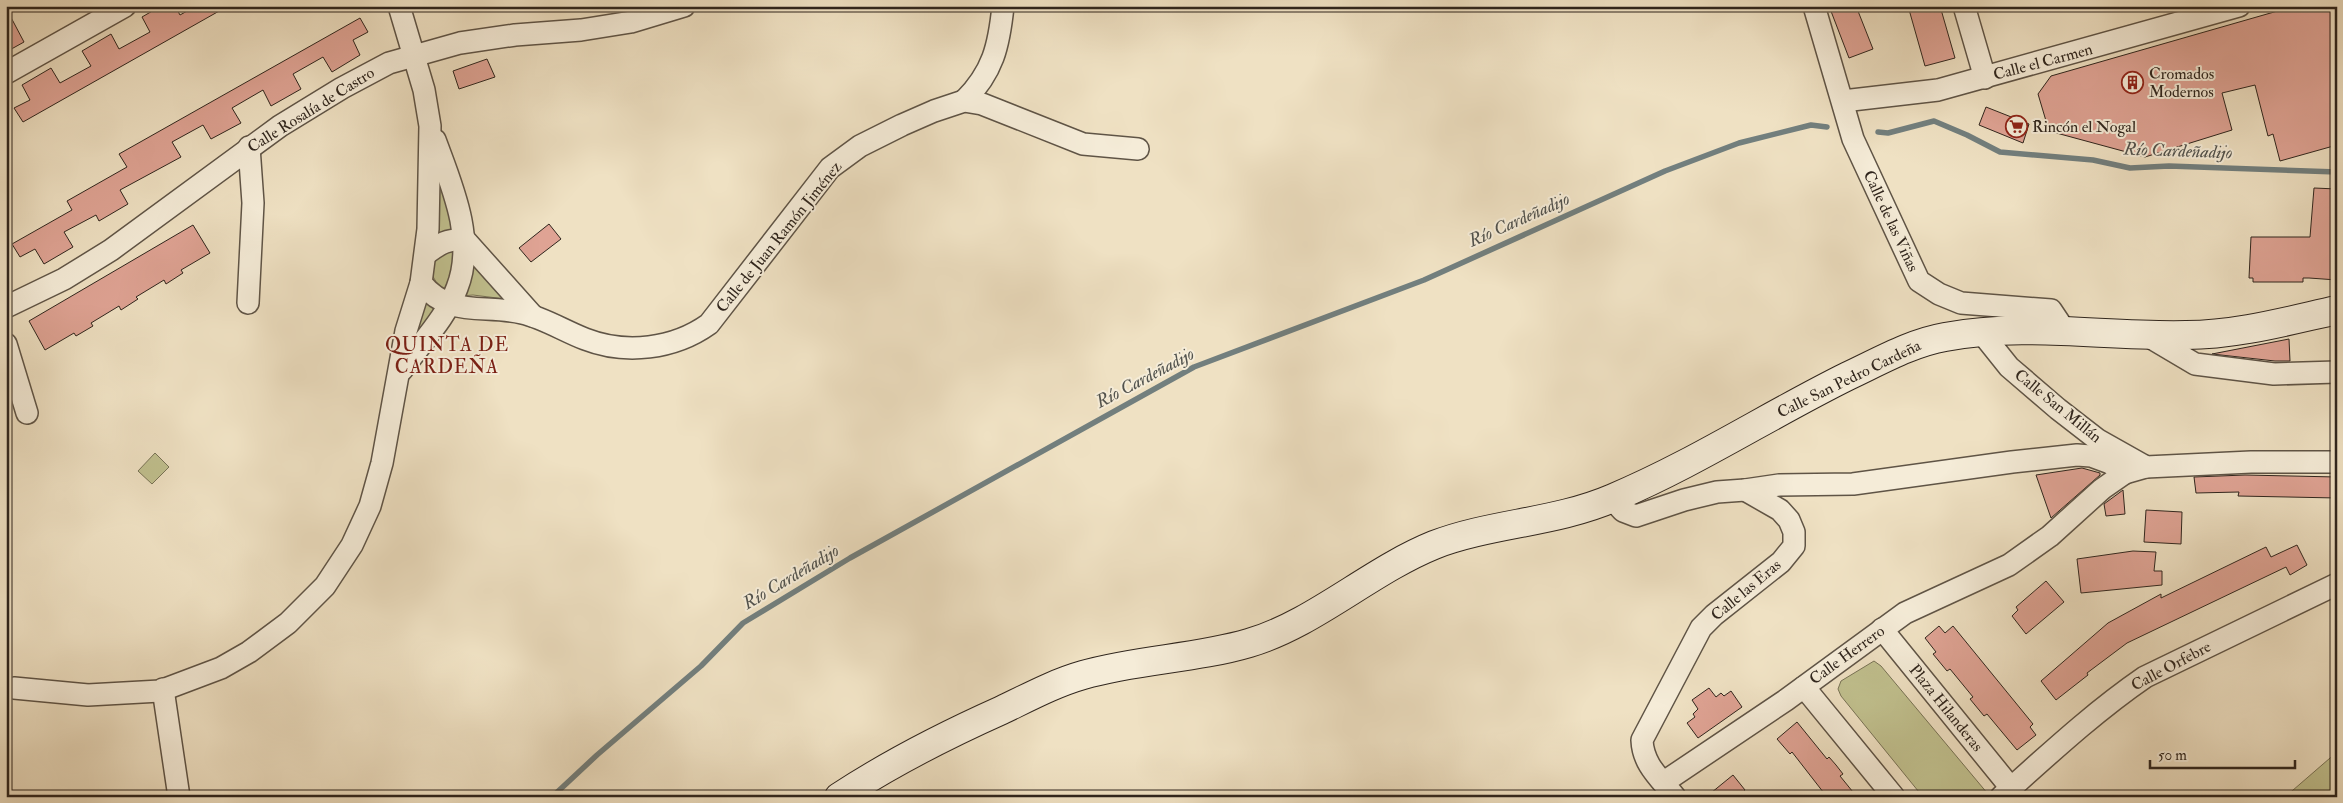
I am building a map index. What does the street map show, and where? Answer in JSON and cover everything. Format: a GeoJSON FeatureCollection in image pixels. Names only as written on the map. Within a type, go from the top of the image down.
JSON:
{"type":"FeatureCollection","features":[{"type":"Feature","properties":{"kind":"main road","name":"Calle San Pedro Cardeña"},"geometry":{"type":"LineString","coordinates":[[839,797],[913,754],[1057,684],[1120,666],[1198,654],[1252,643],[1301,620],[1386,568],[1432,546],[1453,539],[1601,503],[1886,358],[1920,343],[1943,337],[1981,332],[2065,331],[2146,335],[2217,333],[2337,310]]}},
{"type":"Feature","properties":{"kind":"street"},"geometry":{"type":"LineString","coordinates":[[6,73],[125,6]]}},
{"type":"Feature","properties":{"kind":"street"},"geometry":{"type":"LineString","coordinates":[[399,6],[415,54],[430,126],[458,208],[465,240],[463,267],[458,288],[449,305],[400,372]]}},
{"type":"Feature","properties":{"kind":"street","name":"Calle Rosalía de Castro"},"geometry":{"type":"LineString","coordinates":[[6,307],[64,279],[111,250],[250,147],[342,88],[389,63],[415,54],[469,41],[581,30],[631,22],[684,6]]}},
{"type":"Feature","properties":{"kind":"street"},"geometry":{"type":"LineString","coordinates":[[964,101],[986,75],[994,57],[1000,38],[1003,6]]}},
{"type":"Feature","properties":{"kind":"street","name":"Calle de las Viñas"},"geometry":{"type":"LineString","coordinates":[[1814,6],[1853,139],[1920,281],[1939,294],[1961,303],[2051,310],[2065,331]]}},
{"type":"Feature","properties":{"kind":"street"},"geometry":{"type":"LineString","coordinates":[[1964,6],[1985,78]]}},
{"type":"Feature","properties":{"kind":"street","name":"Calle el Carmen"},"geometry":{"type":"LineString","coordinates":[[1843,102],[1938,90],[2239,6]]}},
{"type":"Feature","properties":{"kind":"street"},"geometry":{"type":"LineString","coordinates":[[964,101],[982,104],[1083,144],[1138,149]]}},
{"type":"Feature","properties":{"kind":"street","name":"Calle de Juan Ramón Jiménez"},"geometry":{"type":"LineString","coordinates":[[420,283],[428,292],[449,305],[490,308],[533,316],[587,340],[608,345],[644,348],[663,346],[696,333],[709,324],[753,271],[817,185],[841,159],[860,146],[902,125],[964,101]]}},
{"type":"Feature","properties":{"kind":"street"},"geometry":{"type":"LineString","coordinates":[[14,688],[88,695],[163,689],[221,668],[249,652],[288,623],[325,586],[352,546],[370,506],[382,463],[406,331],[426,254],[430,210],[430,126]]}},
{"type":"Feature","properties":{"kind":"street"},"geometry":{"type":"LineString","coordinates":[[248,303],[253,203],[250,147]]}},
{"type":"Feature","properties":{"kind":"street"},"geometry":{"type":"LineString","coordinates":[[426,254],[437,246],[453,239],[465,240]]}},
{"type":"Feature","properties":{"kind":"street","name":"Calle de Juan Ramón Jiménez"},"geometry":{"type":"LineString","coordinates":[[465,240],[533,316]]}},
{"type":"Feature","properties":{"kind":"street","name":"Calle San Millán"},"geometry":{"type":"LineString","coordinates":[[1981,332],[2009,367],[2058,409],[2098,440],[2146,467]]}},
{"type":"Feature","properties":{"kind":"street"},"geometry":{"type":"LineString","coordinates":[[2146,335],[2195,364],[2274,374],[2337,372]]}},
{"type":"Feature","properties":{"kind":"street"},"geometry":{"type":"LineString","coordinates":[[6,344],[27,413]]}},
{"type":"Feature","properties":{"kind":"street","name":"Calle San Millán"},"geometry":{"type":"LineString","coordinates":[[1601,503],[1636,516],[1684,500],[1717,492],[1779,485],[1853,484],[2034,460],[2091,456],[2110,463],[2125,473]]}},
{"type":"Feature","properties":{"kind":"street"},"geometry":{"type":"LineString","coordinates":[[2125,473],[2146,467],[2251,462],[2337,462]]}},
{"type":"Feature","properties":{"kind":"street","name":"Calle Herrero"},"geometry":{"type":"LineString","coordinates":[[1669,790],[1804,686],[1905,612],[2009,565],[2039,544],[2102,489],[2125,473]]}},
{"type":"Feature","properties":{"kind":"street","name":"Calle las Eras"},"geometry":{"type":"LineString","coordinates":[[1669,790],[1647,764],[1642,753],[1642,740],[1701,628],[1714,615],[1781,562],[1794,546],[1794,532],[1789,520],[1780,510],[1745,490]]}},
{"type":"Feature","properties":{"kind":"street","name":"Calle Orfebre"},"geometry":{"type":"LineString","coordinates":[[2006,792],[2119,695],[2145,677],[2337,584]]}},
{"type":"Feature","properties":{"kind":"street","name":"Plaza Hilanderas"},"geometry":{"type":"LineString","coordinates":[[1882,629],[2006,792]]}},
{"type":"Feature","properties":{"kind":"street"},"geometry":{"type":"LineString","coordinates":[[1804,686],[1894,797]]}},
{"type":"Feature","properties":{"kind":"street"},"geometry":{"type":"LineString","coordinates":[[163,689],[179,797]]}},
{"type":"Feature","properties":{"kind":"green space"},"geometry":{"type":"Polygon","coordinates":[[[438,172],[457,230],[435,239],[438,172]]]}},
{"type":"Feature","properties":{"kind":"green space"},"geometry":{"type":"Polygon","coordinates":[[[457,249],[446,293],[434,278],[431,272],[432,266],[439,256],[457,249]]]}},
{"type":"Feature","properties":{"kind":"green space"},"geometry":{"type":"Polygon","coordinates":[[[473,258],[513,300],[473,295],[461,296],[473,258]]]}},
{"type":"Feature","properties":{"kind":"green space"},"geometry":{"type":"Polygon","coordinates":[[[424,296],[438,307],[418,331],[424,296]]]}},
{"type":"Feature","properties":{"kind":"green space"},"geometry":{"type":"Polygon","coordinates":[[[155,453],[169,467],[152,484],[138,471],[155,453]]]}},
{"type":"Feature","properties":{"kind":"green space"},"geometry":{"type":"Polygon","coordinates":[[[1874,661],[1881,666],[1988,794],[1985,797],[1923,797],[1841,696],[1838,689],[1841,681],[1874,661]]]}},
{"type":"Feature","properties":{"kind":"green space"},"geometry":{"type":"Polygon","coordinates":[[[2337,752],[2337,797],[2285,797],[2337,752]]]}},
{"type":"Feature","properties":{"kind":"building"},"geometry":{"type":"Polygon","coordinates":[[[161,6],[175,6],[180,15],[196,6],[228,6],[23,122],[14,108],[30,100],[22,85],[51,68],[60,83],[91,66],[82,51],[111,34],[119,49],[150,32],[142,17],[161,6]]]}},
{"type":"Feature","properties":{"kind":"building"},"geometry":{"type":"Polygon","coordinates":[[[1829,6],[1856,6],[1873,49],[1849,58],[1829,6]]]}},
{"type":"Feature","properties":{"kind":"building"},"geometry":{"type":"Polygon","coordinates":[[[1908,6],[1940,6],[1955,58],[1925,66],[1908,6]]]}},
{"type":"Feature","properties":{"kind":"building","name":"Cromados Modernos"},"geometry":{"type":"Polygon","coordinates":[[[2295,6],[2337,6],[2337,145],[2280,161],[2273,134],[2268,136],[2255,85],[2222,93],[2232,130],[2145,157],[2049,131],[2038,94],[2051,76],[2295,6]]]}},
{"type":"Feature","properties":{"kind":"building"},"geometry":{"type":"Polygon","coordinates":[[[6,8],[24,42],[6,52],[6,8]]]}},
{"type":"Feature","properties":{"kind":"building"},"geometry":{"type":"Polygon","coordinates":[[[360,18],[368,32],[353,40],[360,55],[332,72],[323,57],[293,74],[301,89],[271,106],[263,90],[232,108],[241,123],[211,139],[203,125],[172,142],[181,157],[120,190],[128,204],[99,221],[96,215],[64,232],[73,247],[44,264],[35,249],[20,257],[12,244],[72,210],[67,201],[127,167],[119,154],[360,18]]]}},
{"type":"Feature","properties":{"kind":"building"},"geometry":{"type":"Polygon","coordinates":[[[487,59],[495,77],[459,89],[453,71],[487,59]]]}},
{"type":"Feature","properties":{"kind":"building"},"geometry":{"type":"Polygon","coordinates":[[[1986,107],[2029,124],[2023,143],[1979,125],[1986,107]]]}},
{"type":"Feature","properties":{"kind":"building"},"geometry":{"type":"Polygon","coordinates":[[[2314,188],[2337,189],[2337,280],[2303,278],[2303,282],[2253,282],[2253,278],[2249,278],[2251,237],[2310,237],[2314,188]]]}},
{"type":"Feature","properties":{"kind":"building"},"geometry":{"type":"Polygon","coordinates":[[[549,224],[561,239],[531,262],[519,248],[549,224]]]}},
{"type":"Feature","properties":{"kind":"building"},"geometry":{"type":"Polygon","coordinates":[[[193,225],[210,253],[181,270],[183,273],[166,284],[164,280],[136,297],[138,299],[121,310],[119,306],[91,323],[93,326],[76,336],[74,333],[45,350],[29,321],[193,225]]]}},
{"type":"Feature","properties":{"kind":"building"},"geometry":{"type":"Polygon","coordinates":[[[2289,339],[2290,361],[2212,354],[2289,339]]]}},
{"type":"Feature","properties":{"kind":"building"},"geometry":{"type":"Polygon","coordinates":[[[2082,468],[2100,473],[2100,475],[2051,518],[2036,475],[2082,468]]]}},
{"type":"Feature","properties":{"kind":"building"},"geometry":{"type":"Polygon","coordinates":[[[2245,475],[2337,477],[2337,498],[2238,496],[2239,492],[2196,493],[2194,477],[2245,475]]]}},
{"type":"Feature","properties":{"kind":"building"},"geometry":{"type":"Polygon","coordinates":[[[2123,490],[2125,514],[2106,516],[2104,504],[2123,490]]]}},
{"type":"Feature","properties":{"kind":"building"},"geometry":{"type":"Polygon","coordinates":[[[2146,510],[2182,512],[2181,544],[2144,542],[2146,510]]]}},
{"type":"Feature","properties":{"kind":"building"},"geometry":{"type":"Polygon","coordinates":[[[2297,545],[2307,565],[2290,575],[2286,567],[2127,643],[2087,673],[2088,675],[2056,700],[2041,681],[2108,623],[2161,594],[2161,598],[2266,547],[2271,557],[2297,545]]]}},
{"type":"Feature","properties":{"kind":"building"},"geometry":{"type":"Polygon","coordinates":[[[2133,551],[2156,552],[2154,571],[2162,571],[2162,585],[2081,593],[2077,559],[2133,551]]]}},
{"type":"Feature","properties":{"kind":"building"},"geometry":{"type":"Polygon","coordinates":[[[2046,581],[2064,602],[2026,634],[2012,616],[2018,610],[2016,607],[2046,581]]]}},
{"type":"Feature","properties":{"kind":"building"},"geometry":{"type":"Polygon","coordinates":[[[1939,626],[1945,633],[1953,626],[2033,724],[2030,727],[2036,735],[2017,750],[1987,714],[1984,716],[1970,699],[1973,697],[1950,669],[1947,671],[1933,654],[1936,652],[1925,638],[1939,626]]]}},
{"type":"Feature","properties":{"kind":"building"},"geometry":{"type":"Polygon","coordinates":[[[1709,688],[1716,697],[1721,693],[1724,696],[1731,691],[1742,707],[1698,738],[1687,723],[1695,717],[1693,714],[1698,709],[1692,700],[1709,688]]]}},
{"type":"Feature","properties":{"kind":"building"},"geometry":{"type":"Polygon","coordinates":[[[1797,722],[1827,759],[1829,757],[1836,765],[1843,774],[1840,776],[1857,797],[1827,797],[1792,752],[1790,754],[1777,739],[1797,722]]]}},
{"type":"Feature","properties":{"kind":"building"},"geometry":{"type":"Polygon","coordinates":[[[1733,775],[1745,790],[1738,797],[1706,797],[1733,775]]]}},
{"type":"Feature","properties":{"kind":"waterway","name":"Río Cardeñadijo"},"geometry":{"type":"LineString","coordinates":[[1878,132],[1888,133],[1934,121],[2000,152],[2093,160],[2130,168],[2169,166],[2337,172]]}},
{"type":"Feature","properties":{"kind":"waterway","name":"Río Cardeñadijo"},"geometry":{"type":"LineString","coordinates":[[552,797],[597,755],[701,666],[743,623],[850,558],[1194,367],[1424,280],[1665,171],[1739,143],[1811,125],[1827,127]]}},
{"type":"Feature","properties":{"kind":"place","name":"Cromados Modernos"},"geometry":{"type":"Point","coordinates":[2133,83]}},
{"type":"Feature","properties":{"kind":"place","name":"Rincón el Nogal"},"geometry":{"type":"Point","coordinates":[2016,127]}},
{"type":"Feature","properties":{"kind":"district","name":"QUINTA DE CARDEÑA"},"geometry":{"type":"Point","coordinates":[447,356]}}]}
